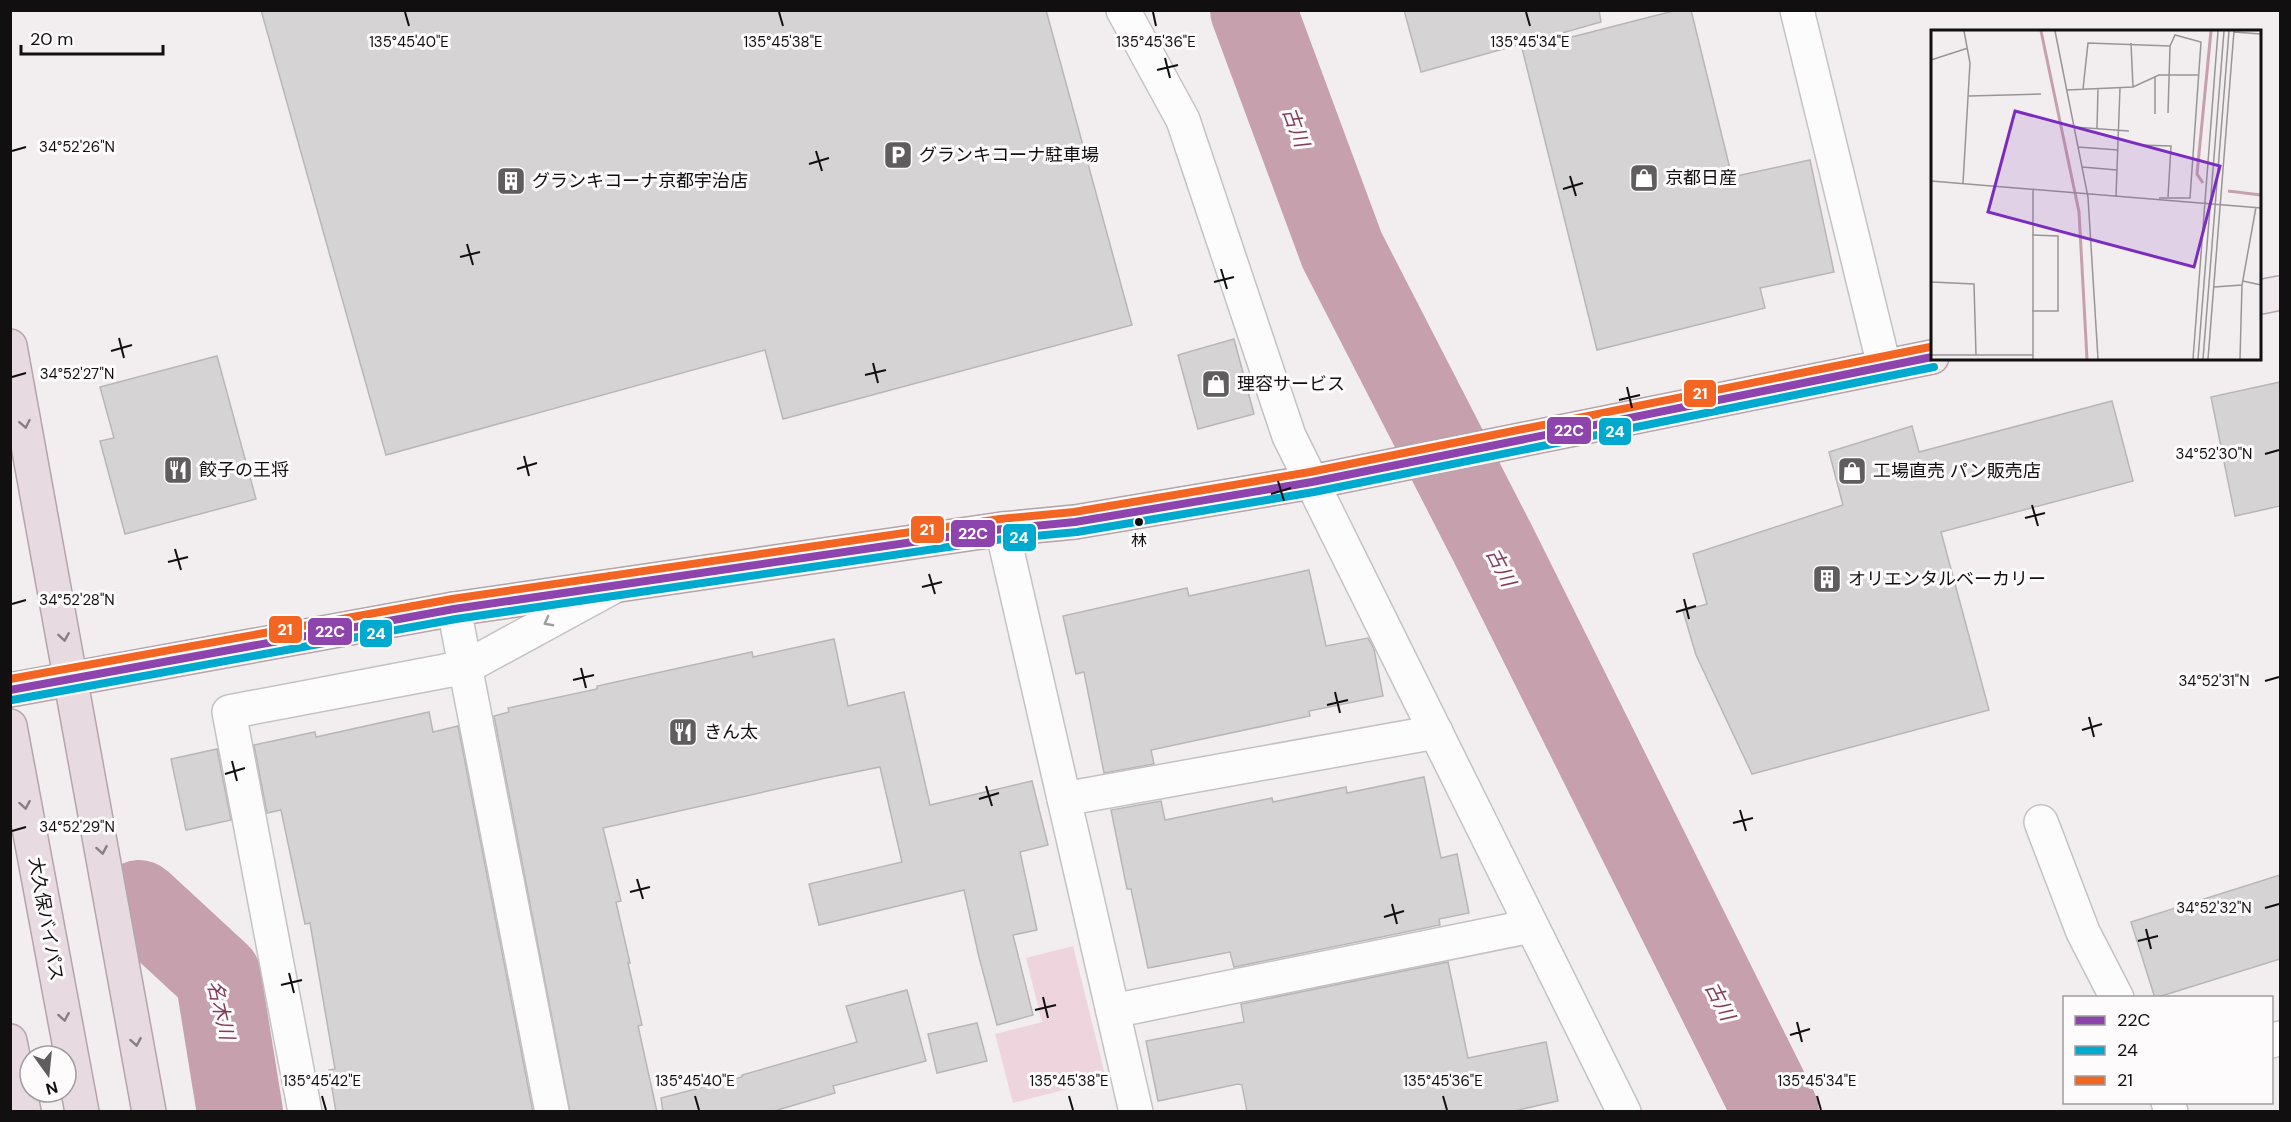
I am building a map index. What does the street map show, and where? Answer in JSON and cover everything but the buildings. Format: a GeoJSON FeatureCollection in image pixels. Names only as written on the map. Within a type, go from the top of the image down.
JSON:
{"type":"FeatureCollection","features":[{"type":"Feature","properties":{"kind":"highway"},"geometry":{"type":"LineString","coordinates":[[10,346],[148,1112]]}},
{"type":"Feature","properties":{"kind":"highway","name":"大久保バイパス"},"geometry":{"type":"LineString","coordinates":[[10,726],[81,1112]]}},
{"type":"Feature","properties":{"kind":"highway"},"geometry":{"type":"LineString","coordinates":[[10,1041],[24,1112]]}},
{"type":"Feature","properties":{"kind":"main road"},"geometry":{"type":"LineString","coordinates":[[2261,297],[2280,293]]}},
{"type":"Feature","properties":{"kind":"main road"},"geometry":{"type":"LineString","coordinates":[[10,690],[454,609],[1002,529],[1075,522],[1312,482],[1931,357]]}},
{"type":"Feature","properties":{"kind":"street"},"geometry":{"type":"LineString","coordinates":[[1123,10],[1183,120],[1289,436],[1623,1112]]}},
{"type":"Feature","properties":{"kind":"street"},"geometry":{"type":"LineString","coordinates":[[1797,10],[1884,366]]}},
{"type":"Feature","properties":{"kind":"street"},"geometry":{"type":"LineString","coordinates":[[1002,529],[1136,1112]]}},
{"type":"Feature","properties":{"kind":"street"},"geometry":{"type":"LineString","coordinates":[[305,1112],[230,712],[466,667],[618,584]]}},
{"type":"Feature","properties":{"kind":"street"},"geometry":{"type":"LineString","coordinates":[[454,609],[552,1112]]}},
{"type":"Feature","properties":{"kind":"street"},"geometry":{"type":"LineString","coordinates":[[1064,800],[1436,732]]}},
{"type":"Feature","properties":{"kind":"street"},"geometry":{"type":"LineString","coordinates":[[2041,822],[2083,932],[2116,996]]}},
{"type":"Feature","properties":{"kind":"street"},"geometry":{"type":"LineString","coordinates":[[1113,1011],[1532,926]]}},
{"type":"Feature","properties":{"kind":"shaded area"},"geometry":{"type":"Polygon","coordinates":[[[1073,946],[1106,1079],[1013,1103],[995,1034],[1042,1022],[1026,958],[1073,946]]]}},
{"type":"Feature","properties":{"kind":"waterway","name":"古川"},"geometry":{"type":"LineString","coordinates":[[1253,10],[1342,250],[1494,546],[1776,1112]]}},
{"type":"Feature","properties":{"kind":"waterway","name":"名木川"},"geometry":{"type":"LineString","coordinates":[[139,903],[218,976],[240,1112]]}},
{"type":"Feature","properties":{"kind":"transit line","name":"21"},"geometry":{"type":"LineString","coordinates":[[10,679],[452,599],[1000,519],[1074,512],[1310,472],[1930,347]]}},
{"type":"Feature","properties":{"kind":"transit line","name":"22C"},"geometry":{"type":"LineString","coordinates":[[10,690],[454,609],[1002,529],[1075,522],[1312,482],[1931,357]]}},
{"type":"Feature","properties":{"kind":"transit line","name":"24"},"geometry":{"type":"LineString","coordinates":[[12,700],[456,619],[1003,539],[1077,532],[1314,492],[1934,367]]}},
{"type":"Feature","properties":{"kind":"place","name":"グランキコーナ駐車場"},"geometry":{"type":"Point","coordinates":[898,155]}},
{"type":"Feature","properties":{"kind":"place","name":"京都日産"},"geometry":{"type":"Point","coordinates":[1644,178]}},
{"type":"Feature","properties":{"kind":"place","name":"グランキコーナ京都宇治店"},"geometry":{"type":"Point","coordinates":[511,181]}},
{"type":"Feature","properties":{"kind":"place","name":"理容サービス"},"geometry":{"type":"Point","coordinates":[1216,384]}},
{"type":"Feature","properties":{"kind":"place","name":"餃子の王将"},"geometry":{"type":"Point","coordinates":[178,470]}},
{"type":"Feature","properties":{"kind":"place","name":"工場直売 パン販売店"},"geometry":{"type":"Point","coordinates":[1852,471]}},
{"type":"Feature","properties":{"kind":"place","name":"林"},"geometry":{"type":"Point","coordinates":[1139,522]}},
{"type":"Feature","properties":{"kind":"place","name":"オリエンタルベーカリー"},"geometry":{"type":"Point","coordinates":[1827,579]}},
{"type":"Feature","properties":{"kind":"place","name":"きん太"},"geometry":{"type":"Point","coordinates":[683,732]}}]}
